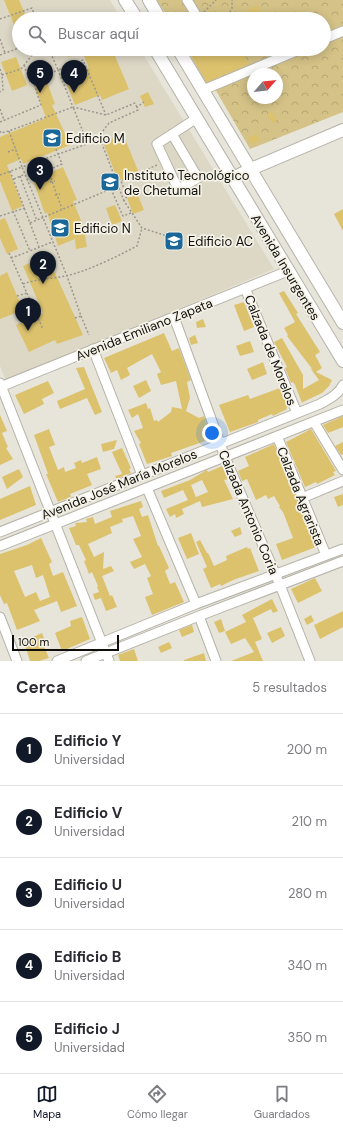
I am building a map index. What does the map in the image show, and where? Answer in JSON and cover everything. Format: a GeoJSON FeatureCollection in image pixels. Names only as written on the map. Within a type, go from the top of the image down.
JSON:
{"type":"FeatureCollection","features":[{"type":"Feature","properties":{"kind":"main road"},"geometry":{"type":"LineString","coordinates":[[125,0],[133,12]]}},
{"type":"Feature","properties":{"kind":"main road"},"geometry":{"type":"LineString","coordinates":[[149,0],[156,12]]}},
{"type":"Feature","properties":{"kind":"main road","name":"Avenida Insurgentes"},"geometry":{"type":"LineString","coordinates":[[159,56],[343,361]]}},
{"type":"Feature","properties":{"kind":"main road","name":"Avenida Insurgentes"},"geometry":{"type":"LineString","coordinates":[[182,56],[340,318]]}},
{"type":"Feature","properties":{"kind":"main road"},"geometry":{"type":"LineString","coordinates":[[233,178],[343,130]]}},
{"type":"Feature","properties":{"kind":"main road"},"geometry":{"type":"LineString","coordinates":[[273,245],[290,235]]}},
{"type":"Feature","properties":{"kind":"main road"},"geometry":{"type":"LineString","coordinates":[[320,323],[340,318]]}},
{"type":"Feature","properties":{"kind":"street"},"geometry":{"type":"LineString","coordinates":[[187,0],[194,12]]}},
{"type":"Feature","properties":{"kind":"street"},"geometry":{"type":"LineString","coordinates":[[331,36],[343,32]]}},
{"type":"Feature","properties":{"kind":"street"},"geometry":{"type":"LineString","coordinates":[[203,90],[284,56]]}},
{"type":"Feature","properties":{"kind":"street"},"geometry":{"type":"LineString","coordinates":[[172,134],[198,178],[178,189],[157,144],[172,134],[197,118]]}},
{"type":"Feature","properties":{"kind":"street","name":"Avenida Emiliano Zapata"},"geometry":{"type":"LineString","coordinates":[[0,385],[288,271]]}},
{"type":"Feature","properties":{"kind":"street","name":"Calzada de Morelos"},"geometry":{"type":"LineString","coordinates":[[245,288],[297,413]]}},
{"type":"Feature","properties":{"kind":"street","name":"Calzada Antonio Coria"},"geometry":{"type":"LineString","coordinates":[[174,317],[225,457],[280,585],[310,661]]}},
{"type":"Feature","properties":{"kind":"street"},"geometry":{"type":"LineString","coordinates":[[93,349],[142,475]]}},
{"type":"Feature","properties":{"kind":"street"},"geometry":{"type":"LineString","coordinates":[[0,385],[108,657]]}},
{"type":"Feature","properties":{"kind":"street","name":"Avenida José María Morelos"},"geometry":{"type":"LineString","coordinates":[[0,532],[297,413],[336,395],[343,385]]}},
{"type":"Feature","properties":{"kind":"street","name":"Avenida José María Morelos"},"geometry":{"type":"LineString","coordinates":[[0,546],[343,410]]}},
{"type":"Feature","properties":{"kind":"street"},"geometry":{"type":"LineString","coordinates":[[314,422],[343,470]]}},
{"type":"Feature","properties":{"kind":"street","name":"Calzada Agrarista"},"geometry":{"type":"LineString","coordinates":[[277,436],[326,555]]}},
{"type":"Feature","properties":{"kind":"street"},"geometry":{"type":"LineString","coordinates":[[302,498],[343,481]]}},
{"type":"Feature","properties":{"kind":"street"},"geometry":{"type":"LineString","coordinates":[[147,488],[196,604]]}},
{"type":"Feature","properties":{"kind":"street"},"geometry":{"type":"LineString","coordinates":[[56,661],[196,604],[343,549]]}},
{"type":"Feature","properties":{"kind":"street"},"geometry":{"type":"LineString","coordinates":[[86,661],[108,657],[199,616],[343,561]]}},
{"type":"Feature","properties":{"kind":"street"},"geometry":{"type":"LineString","coordinates":[[199,616],[216,661]]}},
{"type":"Feature","properties":{"kind":"street"},"geometry":{"type":"LineString","coordinates":[[0,617],[17,661]]}},
{"type":"Feature","properties":{"kind":"path"},"geometry":{"type":"LineString","coordinates":[[203,12],[216,0]]}},
{"type":"Feature","properties":{"kind":"path"},"geometry":{"type":"LineString","coordinates":[[230,12],[232,9],[232,0]]}},
{"type":"Feature","properties":{"kind":"path"},"geometry":{"type":"LineString","coordinates":[[20,12],[32,8],[33,12]]}},
{"type":"Feature","properties":{"kind":"path"},"geometry":{"type":"LineString","coordinates":[[0,19],[12,15]]}},
{"type":"Feature","properties":{"kind":"path"},"geometry":{"type":"LineString","coordinates":[[0,39],[5,54]]}},
{"type":"Feature","properties":{"kind":"path"},"geometry":{"type":"LineString","coordinates":[[0,55],[12,51]]}},
{"type":"Feature","properties":{"kind":"path"},"geometry":{"type":"LineString","coordinates":[[2,75],[20,68],[31,56]]}},
{"type":"Feature","properties":{"kind":"path"},"geometry":{"type":"LineString","coordinates":[[52,56],[88,144]]}},
{"type":"Feature","properties":{"kind":"path"},"geometry":{"type":"LineString","coordinates":[[24,65],[30,82],[83,60],[106,115]]}},
{"type":"Feature","properties":{"kind":"path"},"geometry":{"type":"LineString","coordinates":[[0,69],[2,75],[2,90],[0,92]]}},
{"type":"Feature","properties":{"kind":"path"},"geometry":{"type":"LineString","coordinates":[[0,122],[41,105],[33,81]]}},
{"type":"Feature","properties":{"kind":"path"},"geometry":{"type":"LineString","coordinates":[[144,102],[137,107],[138,110],[109,123],[99,136],[124,201],[131,213],[142,228],[167,236]]}},
{"type":"Feature","properties":{"kind":"path"},"geometry":{"type":"LineString","coordinates":[[0,131],[9,131],[73,107],[106,115],[135,103],[137,107]]}},
{"type":"Feature","properties":{"kind":"path"},"geometry":{"type":"LineString","coordinates":[[0,109],[4,120]]}},
{"type":"Feature","properties":{"kind":"path"},"geometry":{"type":"LineString","coordinates":[[9,131],[89,335]]}},
{"type":"Feature","properties":{"kind":"path"},"geometry":{"type":"LineString","coordinates":[[0,175],[100,140]]}},
{"type":"Feature","properties":{"kind":"path"},"geometry":{"type":"LineString","coordinates":[[8,152],[16,149]]}},
{"type":"Feature","properties":{"kind":"path"},"geometry":{"type":"LineString","coordinates":[[56,149],[62,164],[48,170],[51,182],[62,209]]}},
{"type":"Feature","properties":{"kind":"path"},"geometry":{"type":"LineString","coordinates":[[124,201],[127,196],[121,181],[158,165]]}},
{"type":"Feature","properties":{"kind":"path"},"geometry":{"type":"LineString","coordinates":[[10,172],[39,247]]}},
{"type":"Feature","properties":{"kind":"path"},"geometry":{"type":"LineString","coordinates":[[13,179],[25,174]]}},
{"type":"Feature","properties":{"kind":"path"},"geometry":{"type":"LineString","coordinates":[[20,176],[37,221]]}},
{"type":"Feature","properties":{"kind":"path"},"geometry":{"type":"LineString","coordinates":[[51,182],[55,180]]}},
{"type":"Feature","properties":{"kind":"path"},"geometry":{"type":"LineString","coordinates":[[30,223],[118,186]]}},
{"type":"Feature","properties":{"kind":"path"},"geometry":{"type":"LineString","coordinates":[[111,189],[123,216],[131,213]]}},
{"type":"Feature","properties":{"kind":"path"},"geometry":{"type":"LineString","coordinates":[[56,195],[60,194]]}},
{"type":"Feature","properties":{"kind":"path"},"geometry":{"type":"LineString","coordinates":[[0,216],[25,208]]}},
{"type":"Feature","properties":{"kind":"path"},"geometry":{"type":"LineString","coordinates":[[13,211],[30,251]]}},
{"type":"Feature","properties":{"kind":"path"},"geometry":{"type":"LineString","coordinates":[[23,284],[30,281],[67,276],[99,264],[137,246],[142,228]]}},
{"type":"Feature","properties":{"kind":"path"},"geometry":{"type":"LineString","coordinates":[[11,258],[52,242]]}},
{"type":"Feature","properties":{"kind":"path"},"geometry":{"type":"LineString","coordinates":[[9,253],[42,327],[40,328]]}},
{"type":"Feature","properties":{"kind":"path"},"geometry":{"type":"LineString","coordinates":[[17,296],[26,293]]}},
{"type":"Feature","properties":{"kind":"path"},"geometry":{"type":"LineString","coordinates":[[75,318],[81,316]]}},
{"type":"Feature","properties":{"kind":"shaded area","name":"Instituto Tecnológico de Chetumal"},"geometry":{"type":"Polygon","coordinates":[[[0,0],[110,0],[117,12],[12,12],[12,56],[144,56],[274,269],[6,381],[0,366],[0,0]]]}},
{"type":"Feature","properties":{"kind":"green space"},"geometry":{"type":"Polygon","coordinates":[[[156,0],[343,0],[343,112],[250,149],[211,82],[206,83],[191,56],[331,56],[331,12],[165,12],[156,0]]]}},
{"type":"Feature","properties":{"kind":"building"},"geometry":{"type":"Polygon","coordinates":[[[4,0],[19,0],[24,12],[12,12],[12,20],[4,0]]]}},
{"type":"Feature","properties":{"kind":"building"},"geometry":{"type":"Polygon","coordinates":[[[257,5],[261,12],[245,12],[257,5]]]}},
{"type":"Feature","properties":{"kind":"building"},"geometry":{"type":"Polygon","coordinates":[[[84,56],[115,56],[129,89],[102,100],[100,95],[75,105],[64,78],[89,68],[84,56]]]}},
{"type":"Feature","properties":{"kind":"building"},"geometry":{"type":"Polygon","coordinates":[[[191,56],[245,56],[249,64],[207,82],[191,56]]]}},
{"type":"Feature","properties":{"kind":"building"},"geometry":{"type":"Polygon","coordinates":[[[16,57],[27,85],[12,91],[1,62],[16,57]]]}},
{"type":"Feature","properties":{"kind":"building"},"geometry":{"type":"Polygon","coordinates":[[[45,76],[55,104],[52,105],[70,145],[23,164],[21,159],[7,165],[23,206],[12,211],[0,181],[0,137],[46,118],[33,81],[45,76]]]}},
{"type":"Feature","properties":{"kind":"building"},"geometry":{"type":"Polygon","coordinates":[[[148,92],[154,104],[145,107],[140,96],[148,92]]]}},
{"type":"Feature","properties":{"kind":"building"},"geometry":{"type":"Polygon","coordinates":[[[272,112],[277,120],[272,123],[267,114],[272,112]]]}},
{"type":"Feature","properties":{"kind":"building"},"geometry":{"type":"Polygon","coordinates":[[[123,134],[139,173],[118,181],[103,142],[123,134]]]}},
{"type":"Feature","properties":{"kind":"building"},"geometry":{"type":"Polygon","coordinates":[[[256,134],[260,140],[252,144],[248,138],[256,134]]]}},
{"type":"Feature","properties":{"kind":"building"},"geometry":{"type":"Polygon","coordinates":[[[63,167],[77,200],[73,201],[87,235],[85,235],[87,247],[76,249],[75,239],[58,246],[47,212],[45,214],[33,180],[63,167]]]}},
{"type":"Feature","properties":{"kind":"building"},"geometry":{"type":"Polygon","coordinates":[[[137,193],[144,210],[133,214],[127,198],[137,193]]]}},
{"type":"Feature","properties":{"kind":"building"},"geometry":{"type":"Polygon","coordinates":[[[115,205],[122,221],[112,225],[106,208],[115,205]]]}},
{"type":"Feature","properties":{"kind":"building"},"geometry":{"type":"Polygon","coordinates":[[[343,209],[343,231],[334,214],[343,209]]]}},
{"type":"Feature","properties":{"kind":"building"},"geometry":{"type":"Polygon","coordinates":[[[5,218],[18,249],[7,254],[0,238],[0,220],[5,218]]]}},
{"type":"Feature","properties":{"kind":"building"},"geometry":{"type":"Polygon","coordinates":[[[177,232],[183,242],[173,247],[168,238],[177,232]]]}},
{"type":"Feature","properties":{"kind":"building"},"geometry":{"type":"Polygon","coordinates":[[[47,255],[83,335],[57,344],[55,340],[29,352],[16,325],[43,313],[23,266],[47,255]]]}},
{"type":"Feature","properties":{"kind":"building"},"geometry":{"type":"Polygon","coordinates":[[[7,272],[23,310],[0,319],[0,276],[7,272]]]}},
{"type":"Feature","properties":{"kind":"building"},"geometry":{"type":"Polygon","coordinates":[[[284,291],[298,313],[296,314],[320,352],[315,355],[322,368],[316,372],[332,380],[329,386],[322,393],[302,403],[295,385],[293,382],[291,383],[285,368],[287,367],[274,342],[282,338],[303,375],[303,389],[319,380],[287,336],[288,335],[284,328],[295,322],[279,293],[284,291]]]}},
{"type":"Feature","properties":{"kind":"building"},"geometry":{"type":"Polygon","coordinates":[[[244,302],[254,327],[244,331],[234,305],[244,302]]]}},
{"type":"Feature","properties":{"kind":"building"},"geometry":{"type":"Polygon","coordinates":[[[203,319],[206,327],[197,328],[196,322],[203,319]]]}},
{"type":"Feature","properties":{"kind":"building"},"geometry":{"type":"Polygon","coordinates":[[[164,333],[172,351],[179,348],[191,380],[187,382],[190,398],[186,411],[199,418],[204,416],[211,436],[207,438],[208,440],[171,453],[172,456],[147,464],[139,444],[141,443],[134,431],[143,428],[138,414],[132,418],[128,410],[146,403],[148,409],[150,408],[154,421],[157,420],[158,422],[171,412],[172,407],[182,409],[176,381],[161,385],[157,374],[161,372],[152,354],[127,368],[130,375],[121,380],[117,370],[111,373],[104,358],[164,333]]]}},
{"type":"Feature","properties":{"kind":"building"},"geometry":{"type":"Polygon","coordinates":[[[195,335],[198,343],[191,345],[189,338],[195,335]]]}},
{"type":"Feature","properties":{"kind":"building"},"geometry":{"type":"Polygon","coordinates":[[[250,341],[254,352],[240,356],[236,346],[250,341]]]}},
{"type":"Feature","properties":{"kind":"building"},"geometry":{"type":"Polygon","coordinates":[[[263,362],[267,374],[252,380],[247,369],[263,362]]]}},
{"type":"Feature","properties":{"kind":"building"},"geometry":{"type":"Polygon","coordinates":[[[84,367],[102,412],[95,415],[87,398],[60,409],[57,401],[85,389],[76,368],[84,367]]]}},
{"type":"Feature","properties":{"kind":"building"},"geometry":{"type":"Polygon","coordinates":[[[146,380],[151,391],[139,398],[133,386],[146,380]]]}},
{"type":"Feature","properties":{"kind":"building"},"geometry":{"type":"Polygon","coordinates":[[[48,381],[54,393],[42,399],[44,404],[24,414],[15,395],[48,381]]]}},
{"type":"Feature","properties":{"kind":"building"},"geometry":{"type":"Polygon","coordinates":[[[280,388],[288,407],[286,408],[287,409],[273,416],[272,414],[258,420],[258,422],[230,432],[219,405],[248,395],[250,399],[280,388]]]}},
{"type":"Feature","properties":{"kind":"building"},"geometry":{"type":"Polygon","coordinates":[[[0,415],[7,431],[2,433],[8,447],[6,448],[13,459],[0,465],[0,415]]]}},
{"type":"Feature","properties":{"kind":"building"},"geometry":{"type":"Polygon","coordinates":[[[343,416],[343,427],[328,433],[323,425],[343,416]]]}},
{"type":"Feature","properties":{"kind":"building"},"geometry":{"type":"Polygon","coordinates":[[[49,429],[55,445],[49,447],[58,470],[64,467],[65,472],[76,468],[74,463],[81,460],[82,463],[97,457],[101,469],[87,474],[92,485],[70,494],[71,497],[58,502],[46,474],[48,474],[34,435],[49,429]]]}},
{"type":"Feature","properties":{"kind":"building"},"geometry":{"type":"Polygon","coordinates":[[[311,429],[336,471],[333,472],[335,475],[317,484],[316,482],[305,487],[286,442],[311,429]]]}},
{"type":"Feature","properties":{"kind":"building"},"geometry":{"type":"Polygon","coordinates":[[[117,440],[114,449],[103,452],[101,444],[117,440]]]}},
{"type":"Feature","properties":{"kind":"building"},"geometry":{"type":"Polygon","coordinates":[[[343,442],[343,454],[341,455],[335,446],[343,442]]]}},
{"type":"Feature","properties":{"kind":"building"},"geometry":{"type":"Polygon","coordinates":[[[274,444],[316,547],[282,560],[276,544],[293,538],[283,512],[274,496],[268,499],[266,495],[256,500],[247,479],[242,481],[238,471],[249,466],[245,457],[274,444]]]}},
{"type":"Feature","properties":{"kind":"building"},"geometry":{"type":"Polygon","coordinates":[[[122,448],[131,468],[129,469],[131,473],[117,479],[115,476],[122,474],[112,452],[122,448]]]}},
{"type":"Feature","properties":{"kind":"building"},"geometry":{"type":"Polygon","coordinates":[[[222,466],[228,479],[224,480],[233,499],[202,507],[200,501],[182,509],[184,514],[176,518],[175,514],[170,517],[166,509],[188,500],[183,490],[164,498],[161,491],[190,480],[207,470],[208,472],[222,466]],[[202,480],[191,485],[196,497],[208,492],[202,480]]]}},
{"type":"Feature","properties":{"kind":"building"},"geometry":{"type":"Polygon","coordinates":[[[19,469],[23,477],[7,489],[2,477],[19,469]]]}},
{"type":"Feature","properties":{"kind":"building"},"geometry":{"type":"Polygon","coordinates":[[[30,486],[36,505],[0,520],[0,499],[30,486]]]}},
{"type":"Feature","properties":{"kind":"building"},"geometry":{"type":"Polygon","coordinates":[[[343,494],[343,505],[338,507],[334,497],[343,494]]]}},
{"type":"Feature","properties":{"kind":"building"},"geometry":{"type":"Polygon","coordinates":[[[141,501],[143,507],[139,509],[142,517],[148,515],[158,546],[169,568],[165,571],[170,584],[175,582],[184,602],[152,615],[145,597],[153,594],[147,578],[151,576],[145,564],[134,569],[130,562],[142,557],[133,539],[141,536],[133,516],[122,519],[123,522],[110,527],[112,533],[88,544],[94,557],[104,552],[103,569],[111,566],[114,571],[102,576],[110,596],[112,595],[117,607],[106,611],[101,598],[95,600],[93,594],[99,592],[98,586],[92,572],[89,574],[84,561],[86,560],[79,545],[76,545],[69,528],[76,526],[75,523],[87,522],[86,519],[93,517],[95,524],[112,517],[110,511],[141,501]]]}},
{"type":"Feature","properties":{"kind":"building"},"geometry":{"type":"Polygon","coordinates":[[[240,527],[242,534],[235,537],[231,531],[240,527]]]}},
{"type":"Feature","properties":{"kind":"building"},"geometry":{"type":"Polygon","coordinates":[[[191,533],[199,554],[187,559],[178,538],[191,533]]]}},
{"type":"Feature","properties":{"kind":"building"},"geometry":{"type":"Polygon","coordinates":[[[41,538],[52,562],[49,564],[53,576],[63,572],[77,606],[61,612],[57,601],[34,610],[40,621],[17,630],[7,603],[4,604],[0,595],[0,554],[27,545],[41,538]],[[32,565],[14,571],[25,597],[36,592],[40,601],[50,597],[43,575],[36,578],[32,565]]]}},
{"type":"Feature","properties":{"kind":"building"},"geometry":{"type":"Polygon","coordinates":[[[200,540],[214,566],[227,560],[226,556],[247,547],[248,549],[250,548],[259,571],[221,586],[220,584],[211,588],[203,569],[207,567],[196,542],[200,540]]]}},
{"type":"Feature","properties":{"kind":"building"},"geometry":{"type":"Polygon","coordinates":[[[315,578],[322,591],[298,603],[291,589],[315,578]]]}},
{"type":"Feature","properties":{"kind":"building"},"geometry":{"type":"Polygon","coordinates":[[[272,599],[278,611],[273,613],[271,609],[253,618],[262,639],[255,642],[263,661],[231,661],[254,652],[245,638],[231,644],[225,632],[246,622],[242,615],[272,599]]]}},
{"type":"Feature","properties":{"kind":"building"},"geometry":{"type":"Polygon","coordinates":[[[343,611],[343,627],[320,639],[314,625],[343,611]]]}},
{"type":"Feature","properties":{"kind":"building"},"geometry":{"type":"Polygon","coordinates":[[[311,615],[314,621],[307,625],[304,619],[311,615]]]}},
{"type":"Feature","properties":{"kind":"building"},"geometry":{"type":"Polygon","coordinates":[[[82,617],[90,639],[62,651],[55,633],[71,626],[70,621],[82,617]]]}},
{"type":"Feature","properties":{"kind":"building"},"geometry":{"type":"Polygon","coordinates":[[[221,619],[225,631],[219,633],[214,622],[221,619]]]}},
{"type":"Feature","properties":{"kind":"building"},"geometry":{"type":"Polygon","coordinates":[[[192,625],[194,632],[182,637],[179,630],[192,625]]]}},
{"type":"Feature","properties":{"kind":"building"},"geometry":{"type":"Polygon","coordinates":[[[281,627],[285,636],[272,643],[267,633],[281,627]]]}},
{"type":"Feature","properties":{"kind":"building"},"geometry":{"type":"Polygon","coordinates":[[[42,633],[45,641],[42,642],[49,658],[39,661],[30,661],[24,642],[33,639],[33,637],[42,633]]]}},
{"type":"Feature","properties":{"kind":"building"},"geometry":{"type":"Polygon","coordinates":[[[169,642],[172,648],[161,653],[158,647],[169,642]]]}},
{"type":"Feature","properties":{"kind":"building"},"geometry":{"type":"Polygon","coordinates":[[[134,649],[138,661],[120,661],[118,655],[134,649]]]}},
{"type":"Feature","properties":{"kind":"building"},"geometry":{"type":"Polygon","coordinates":[[[204,653],[206,661],[184,661],[184,660],[204,653]]]}},
{"type":"Feature","properties":{"kind":"place","name":"Edificio J"},"geometry":{"type":"Point","coordinates":[40,93]}},
{"type":"Feature","properties":{"kind":"place","name":"Edificio B"},"geometry":{"type":"Point","coordinates":[74,93]}},
{"type":"Feature","properties":{"kind":"place","name":"Edificio M"},"geometry":{"type":"Point","coordinates":[52,138]}},
{"type":"Feature","properties":{"kind":"place","name":"Instituto Tecnológico de Chetumal"},"geometry":{"type":"Point","coordinates":[110,182]}},
{"type":"Feature","properties":{"kind":"place","name":"Edificio U"},"geometry":{"type":"Point","coordinates":[40,190]}},
{"type":"Feature","properties":{"kind":"place","name":"Edificio N"},"geometry":{"type":"Point","coordinates":[60,228]}},
{"type":"Feature","properties":{"kind":"place","name":"Edificio AC"},"geometry":{"type":"Point","coordinates":[174,241]}},
{"type":"Feature","properties":{"kind":"place","name":"Edificio V"},"geometry":{"type":"Point","coordinates":[43,284]}},
{"type":"Feature","properties":{"kind":"place","name":"Edificio Y"},"geometry":{"type":"Point","coordinates":[28,331]}}]}
